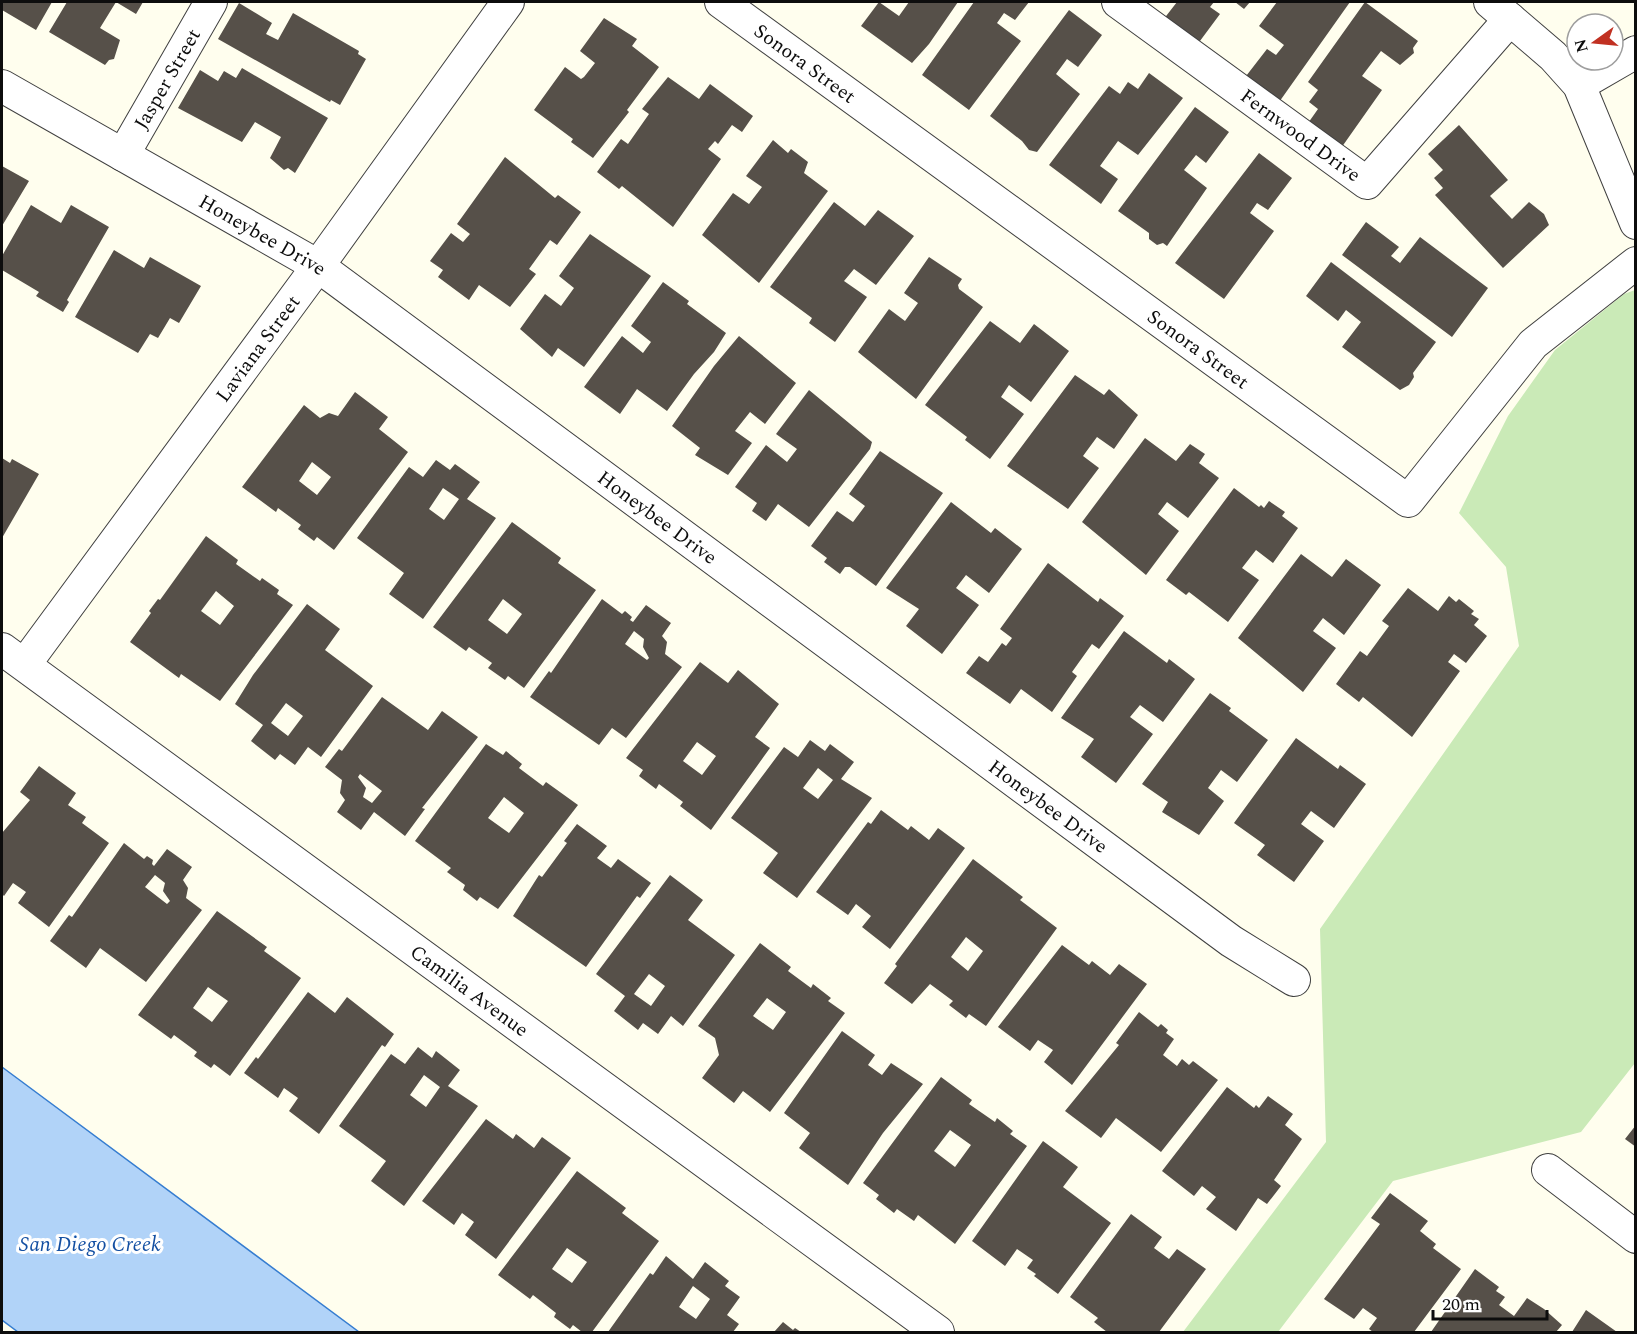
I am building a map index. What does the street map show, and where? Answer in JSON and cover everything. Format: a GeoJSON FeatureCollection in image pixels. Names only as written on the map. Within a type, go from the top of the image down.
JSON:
{"type":"FeatureCollection","features":[{"type":"Feature","properties":{"kind":"street","name":"Jasper Street"},"geometry":{"type":"LineString","coordinates":[[123,154],[211,2]]}},
{"type":"Feature","properties":{"kind":"street","name":"Laviana Street"},"geometry":{"type":"LineString","coordinates":[[14,656],[318,266],[508,2]]}},
{"type":"Feature","properties":{"kind":"street","name":"Sonora Street"},"geometry":{"type":"LineString","coordinates":[[721,2],[1408,501],[1533,344],[1635,263]]}},
{"type":"Feature","properties":{"kind":"street","name":"Fernwood Drive"},"geometry":{"type":"LineString","coordinates":[[1118,2],[1366,183],[1500,10]]}},
{"type":"Feature","properties":{"kind":"street"},"geometry":{"type":"LineString","coordinates":[[1500,10],[1553,56],[1579,86],[1635,223]]}},
{"type":"Feature","properties":{"kind":"street"},"geometry":{"type":"LineString","coordinates":[[1579,86],[1635,52]]}},
{"type":"Feature","properties":{"kind":"street","name":"Honeybee Drive"},"geometry":{"type":"LineString","coordinates":[[2,86],[318,266],[1231,941],[1294,980]]}},
{"type":"Feature","properties":{"kind":"street","name":"Camilia Avenue"},"geometry":{"type":"LineString","coordinates":[[14,656],[938,1332]]}},
{"type":"Feature","properties":{"kind":"street"},"geometry":{"type":"LineString","coordinates":[[1548,1170],[1635,1237]]}},
{"type":"Feature","properties":{"kind":"green space"},"geometry":{"type":"Polygon","coordinates":[[[1635,290],[1635,1063],[1581,1132],[1393,1181],[1278,1332],[1183,1332],[1326,1142],[1320,929],[1519,646],[1506,567],[1459,513],[1508,416],[1555,350],[1624,294],[1635,290]]]}},
{"type":"Feature","properties":{"kind":"water","name":"San Diego Creek"},"geometry":{"type":"Polygon","coordinates":[[[2,1067],[359,1332],[18,1332],[2,1320],[2,1067]]]}},
{"type":"Feature","properties":{"kind":"building"},"geometry":{"type":"Polygon","coordinates":[[[2,2],[52,2],[36,30],[2,10],[2,2]]]}},
{"type":"Feature","properties":{"kind":"building"},"geometry":{"type":"Polygon","coordinates":[[[67,2],[116,2],[100,28],[120,40],[114,59],[109,60],[105,65],[49,32],[67,2]]]}},
{"type":"Feature","properties":{"kind":"building"},"geometry":{"type":"Polygon","coordinates":[[[116,2],[143,2],[136,14],[116,2]]]}},
{"type":"Feature","properties":{"kind":"building"},"geometry":{"type":"Polygon","coordinates":[[[879,2],[899,16],[909,2],[958,2],[929,44],[912,63],[861,26],[879,2]]]}},
{"type":"Feature","properties":{"kind":"building"},"geometry":{"type":"Polygon","coordinates":[[[974,2],[1029,2],[1015,20],[1004,13],[997,23],[1021,41],[969,110],[922,75],[974,2]]]}},
{"type":"Feature","properties":{"kind":"building"},"geometry":{"type":"Polygon","coordinates":[[[1177,2],[1214,2],[1210,7],[1220,14],[1197,45],[1163,20],[1177,2]]]}},
{"type":"Feature","properties":{"kind":"building"},"geometry":{"type":"Polygon","coordinates":[[[1235,2],[1250,2],[1244,9],[1235,2]]]}},
{"type":"Feature","properties":{"kind":"building"},"geometry":{"type":"Polygon","coordinates":[[[1277,2],[1350,2],[1277,105],[1243,80],[1267,49],[1276,55],[1284,45],[1259,26],[1277,2]]]}},
{"type":"Feature","properties":{"kind":"building"},"geometry":{"type":"Polygon","coordinates":[[[1365,2],[1418,41],[1413,48],[1414,53],[1400,65],[1381,51],[1362,76],[1382,90],[1339,151],[1306,126],[1318,109],[1309,102],[1318,90],[1308,82],[1365,2]]]}},
{"type":"Feature","properties":{"kind":"building"},"geometry":{"type":"Polygon","coordinates":[[[239,3],[272,23],[266,34],[278,40],[293,13],[359,51],[358,54],[366,59],[340,105],[331,100],[330,102],[218,39],[239,3]]]}},
{"type":"Feature","properties":{"kind":"building"},"geometry":{"type":"Polygon","coordinates":[[[1069,10],[1102,35],[1078,67],[1067,59],[1056,74],[1080,94],[1037,152],[1029,150],[1022,141],[990,116],[1069,10]]]}},
{"type":"Feature","properties":{"kind":"building"},"geometry":{"type":"Polygon","coordinates":[[[604,18],[637,39],[632,46],[659,67],[627,110],[629,112],[593,158],[571,142],[573,139],[534,110],[565,67],[581,79],[595,63],[580,51],[604,18]]]}},
{"type":"Feature","properties":{"kind":"building"},"geometry":{"type":"Polygon","coordinates":[[[242,68],[328,118],[295,173],[288,168],[284,170],[270,158],[281,137],[255,122],[242,142],[178,108],[200,70],[218,81],[224,71],[236,78],[242,68]]]}},
{"type":"Feature","properties":{"kind":"building"},"geometry":{"type":"Polygon","coordinates":[[[1149,73],[1183,98],[1138,155],[1118,141],[1100,166],[1118,179],[1101,204],[1049,165],[1109,86],[1120,94],[1128,82],[1138,89],[1149,73]]]}},
{"type":"Feature","properties":{"kind":"building"},"geometry":{"type":"Polygon","coordinates":[[[668,77],[699,99],[710,84],[753,116],[742,132],[732,125],[718,144],[715,141],[708,149],[721,159],[673,227],[622,186],[619,189],[597,172],[621,139],[628,144],[649,114],[642,109],[668,77]]]}},
{"type":"Feature","properties":{"kind":"building"},"geometry":{"type":"Polygon","coordinates":[[[1195,107],[1229,132],[1206,163],[1196,155],[1184,170],[1207,188],[1167,246],[1163,243],[1157,245],[1149,239],[1149,233],[1118,211],[1195,107]]]}},
{"type":"Feature","properties":{"kind":"building"},"geometry":{"type":"Polygon","coordinates":[[[1459,125],[1508,180],[1490,196],[1512,219],[1529,202],[1544,214],[1549,225],[1503,268],[1435,195],[1443,188],[1434,178],[1443,170],[1428,154],[1459,125]]]}},
{"type":"Feature","properties":{"kind":"building"},"geometry":{"type":"Polygon","coordinates":[[[773,140],[788,153],[791,149],[808,162],[804,173],[828,191],[759,283],[702,235],[733,193],[749,204],[762,187],[746,176],[773,140]]]}},
{"type":"Feature","properties":{"kind":"building"},"geometry":{"type":"Polygon","coordinates":[[[1259,153],[1292,178],[1268,210],[1257,203],[1250,213],[1274,231],[1224,299],[1175,263],[1259,153]]]}},
{"type":"Feature","properties":{"kind":"building"},"geometry":{"type":"Polygon","coordinates":[[[505,157],[555,198],[558,195],[581,212],[557,245],[550,240],[529,269],[536,274],[510,307],[479,285],[469,300],[438,277],[443,270],[430,261],[451,233],[463,242],[470,234],[457,224],[505,157]]]}},
{"type":"Feature","properties":{"kind":"building"},"geometry":{"type":"Polygon","coordinates":[[[2,166],[29,181],[2,226],[2,166]]]}},
{"type":"Feature","properties":{"kind":"building"},"geometry":{"type":"Polygon","coordinates":[[[834,202],[865,226],[878,210],[914,236],[876,285],[854,269],[844,281],[867,297],[835,342],[809,323],[812,318],[770,287],[834,202]]]}},
{"type":"Feature","properties":{"kind":"building"},"geometry":{"type":"Polygon","coordinates":[[[31,205],[61,223],[71,205],[109,227],[67,300],[69,302],[63,312],[36,296],[39,292],[2,270],[2,256],[31,205]]]}},
{"type":"Feature","properties":{"kind":"building"},"geometry":{"type":"Polygon","coordinates":[[[1366,222],[1399,247],[1391,256],[1400,263],[1420,237],[1488,288],[1452,337],[1342,255],[1366,222]]]}},
{"type":"Feature","properties":{"kind":"building"},"geometry":{"type":"Polygon","coordinates":[[[590,234],[651,276],[584,367],[558,348],[552,357],[520,329],[545,294],[561,306],[574,288],[559,276],[590,234]]]}},
{"type":"Feature","properties":{"kind":"building"},"geometry":{"type":"Polygon","coordinates":[[[114,250],[144,268],[150,257],[201,286],[179,323],[170,318],[158,338],[150,334],[138,353],[75,317],[114,250]]]}},
{"type":"Feature","properties":{"kind":"building"},"geometry":{"type":"Polygon","coordinates":[[[929,257],[962,279],[958,285],[959,289],[983,307],[916,399],[858,352],[889,309],[905,321],[918,303],[904,293],[929,257]]]}},
{"type":"Feature","properties":{"kind":"building"},"geometry":{"type":"Polygon","coordinates":[[[1331,262],[1436,342],[1413,373],[1414,377],[1409,385],[1400,390],[1342,347],[1361,322],[1346,310],[1338,321],[1306,296],[1331,262]]]}},
{"type":"Feature","properties":{"kind":"building"},"geometry":{"type":"Polygon","coordinates":[[[663,282],[689,301],[687,304],[726,333],[714,352],[694,374],[667,411],[637,389],[620,414],[584,387],[622,336],[643,353],[651,342],[631,326],[663,282]]]}},
{"type":"Feature","properties":{"kind":"building"},"geometry":{"type":"Polygon","coordinates":[[[990,321],[1020,343],[1034,324],[1069,351],[1031,402],[1009,385],[1001,397],[1024,414],[990,459],[965,440],[967,437],[925,405],[990,321]]]}},
{"type":"Feature","properties":{"kind":"building"},"geometry":{"type":"Polygon","coordinates":[[[739,336],[796,383],[765,424],[750,412],[735,431],[752,443],[728,475],[695,455],[700,448],[672,426],[714,366],[739,336]]]}},
{"type":"Feature","properties":{"kind":"building"},"geometry":{"type":"Polygon","coordinates":[[[1075,375],[1104,395],[1109,389],[1138,415],[1114,449],[1097,437],[1083,456],[1099,468],[1068,509],[1007,466],[1075,375]]]}},
{"type":"Feature","properties":{"kind":"building"},"geometry":{"type":"Polygon","coordinates":[[[809,390],[872,442],[870,449],[809,527],[778,504],[766,521],[752,511],[757,503],[735,487],[766,445],[787,462],[797,449],[776,434],[809,390]]]}},
{"type":"Feature","properties":{"kind":"building"},"geometry":{"type":"Polygon","coordinates":[[[355,392],[388,417],[379,429],[408,452],[334,550],[317,537],[314,541],[298,529],[301,525],[278,508],[276,512],[242,487],[304,405],[320,418],[329,413],[338,416],[355,392]],[[312,462],[299,481],[317,495],[331,477],[312,462]]]}},
{"type":"Feature","properties":{"kind":"building"},"geometry":{"type":"Polygon","coordinates":[[[1145,438],[1176,461],[1190,444],[1205,454],[1199,463],[1219,478],[1188,518],[1167,502],[1158,514],[1179,531],[1146,575],[1082,522],[1145,438]]]}},
{"type":"Feature","properties":{"kind":"building"},"geometry":{"type":"Polygon","coordinates":[[[880,451],[943,493],[876,586],[850,567],[845,567],[840,574],[824,562],[827,558],[811,546],[837,511],[853,522],[865,506],[849,494],[880,451]]]}},
{"type":"Feature","properties":{"kind":"building"},"geometry":{"type":"Polygon","coordinates":[[[2,458],[10,463],[12,459],[39,474],[2,538],[2,458]]]}},
{"type":"Feature","properties":{"kind":"building"},"geometry":{"type":"Polygon","coordinates":[[[436,460],[450,470],[455,464],[480,482],[467,499],[496,518],[423,619],[389,594],[404,573],[357,538],[409,467],[423,477],[436,460]],[[443,488],[429,509],[444,520],[459,499],[443,488]]]}},
{"type":"Feature","properties":{"kind":"building"},"geometry":{"type":"Polygon","coordinates":[[[1234,488],[1259,507],[1261,505],[1264,508],[1269,501],[1285,512],[1282,516],[1298,528],[1273,563],[1256,550],[1242,568],[1259,580],[1228,622],[1189,592],[1186,595],[1166,580],[1234,488]]]}},
{"type":"Feature","properties":{"kind":"building"},"geometry":{"type":"Polygon","coordinates":[[[951,502],[991,533],[995,528],[1022,549],[989,593],[966,575],[956,588],[979,605],[942,654],[906,626],[919,609],[886,588],[951,502]]]}},
{"type":"Feature","properties":{"kind":"building"},"geometry":{"type":"Polygon","coordinates":[[[512,522],[561,558],[558,563],[596,590],[524,688],[508,676],[505,680],[488,668],[492,663],[469,647],[466,651],[433,627],[512,522]],[[503,599],[488,620],[507,634],[522,614],[503,599]]]}},
{"type":"Feature","properties":{"kind":"building"},"geometry":{"type":"Polygon","coordinates":[[[206,536],[238,560],[236,564],[260,581],[262,578],[279,590],[277,594],[293,605],[220,701],[181,674],[179,678],[130,642],[151,613],[149,611],[158,599],[160,600],[206,536]],[[216,591],[201,611],[220,625],[234,606],[216,591]]]}},
{"type":"Feature","properties":{"kind":"building"},"geometry":{"type":"Polygon","coordinates":[[[1301,554],[1332,577],[1346,559],[1381,585],[1344,635],[1323,618],[1313,631],[1336,648],[1303,692],[1238,638],[1301,554]]]}},
{"type":"Feature","properties":{"kind":"building"},"geometry":{"type":"Polygon","coordinates":[[[1048,563],[1098,602],[1100,598],[1124,616],[1099,649],[1092,644],[1072,672],[1077,676],[1052,712],[1021,689],[1010,704],[966,673],[979,656],[988,662],[1002,643],[1006,646],[1012,638],[1000,629],[1048,563]]]}},
{"type":"Feature","properties":{"kind":"building"},"geometry":{"type":"Polygon","coordinates":[[[1408,588],[1438,611],[1449,596],[1456,602],[1459,599],[1474,611],[1471,614],[1479,619],[1474,625],[1487,636],[1466,663],[1454,654],[1448,662],[1460,671],[1412,737],[1363,697],[1359,702],[1336,684],[1360,651],[1367,656],[1389,626],[1382,621],[1408,588]]]}},
{"type":"Feature","properties":{"kind":"building"},"geometry":{"type":"Polygon","coordinates":[[[602,599],[622,614],[625,611],[632,617],[630,620],[633,622],[646,605],[671,623],[662,636],[667,642],[665,654],[682,667],[626,738],[612,728],[599,745],[530,697],[549,671],[551,673],[602,599]],[[634,631],[625,644],[647,660],[649,658],[643,647],[644,639],[634,631]]]}},
{"type":"Feature","properties":{"kind":"building"},"geometry":{"type":"Polygon","coordinates":[[[307,604],[340,629],[325,650],[373,686],[321,757],[308,747],[295,765],[280,754],[275,760],[251,741],[263,725],[235,704],[253,675],[307,604]],[[286,703],[271,723],[288,736],[303,716],[286,703]]]}},
{"type":"Feature","properties":{"kind":"building"},"geometry":{"type":"Polygon","coordinates":[[[1124,631],[1167,663],[1169,659],[1195,679],[1163,722],[1140,705],[1130,717],[1153,734],[1116,783],[1081,757],[1094,739],[1061,718],[1124,631]]]}},
{"type":"Feature","properties":{"kind":"building"},"geometry":{"type":"Polygon","coordinates":[[[700,662],[728,683],[738,670],[779,704],[755,737],[770,748],[711,830],[680,806],[683,802],[659,784],[656,789],[639,776],[643,770],[626,758],[700,662]],[[697,742],[683,761],[702,775],[716,756],[697,742]]]}},
{"type":"Feature","properties":{"kind":"building"},"geometry":{"type":"Polygon","coordinates":[[[1210,693],[1231,708],[1229,711],[1268,740],[1237,782],[1221,770],[1208,788],[1224,801],[1199,835],[1162,812],[1168,802],[1142,784],[1210,693]]]}},
{"type":"Feature","properties":{"kind":"building"},"geometry":{"type":"Polygon","coordinates":[[[382,697],[428,730],[442,711],[478,737],[422,808],[425,809],[405,836],[374,812],[361,830],[337,812],[345,800],[340,793],[342,780],[325,767],[339,749],[342,751],[382,697]],[[360,774],[358,777],[366,788],[363,797],[372,803],[382,791],[360,774]]]}},
{"type":"Feature","properties":{"kind":"building"},"geometry":{"type":"Polygon","coordinates":[[[1296,738],[1338,769],[1340,765],[1366,784],[1334,828],[1311,811],[1301,824],[1324,841],[1294,882],[1257,855],[1265,845],[1234,823],[1296,738]]]}},
{"type":"Feature","properties":{"kind":"building"},"geometry":{"type":"Polygon","coordinates":[[[810,740],[825,751],[830,744],[854,762],[841,779],[872,798],[797,898],[763,873],[778,853],[731,818],[784,747],[798,757],[810,740]],[[818,768],[803,788],[818,799],[833,780],[818,768]]]}},
{"type":"Feature","properties":{"kind":"building"},"geometry":{"type":"Polygon","coordinates":[[[486,744],[503,755],[506,751],[522,764],[519,768],[543,786],[546,782],[578,805],[498,909],[480,897],[477,901],[463,890],[465,885],[447,872],[451,868],[415,841],[486,744]],[[504,797],[488,818],[509,833],[524,813],[504,797]]]}},
{"type":"Feature","properties":{"kind":"building"},"geometry":{"type":"Polygon","coordinates":[[[39,766],[76,793],[68,805],[86,817],[82,823],[109,843],[49,927],[18,903],[26,892],[13,883],[4,896],[2,894],[2,833],[30,800],[20,792],[39,766]]]}},
{"type":"Feature","properties":{"kind":"building"},"geometry":{"type":"Polygon","coordinates":[[[881,810],[908,830],[911,826],[929,840],[938,828],[965,848],[890,949],[862,927],[871,916],[856,904],[848,915],[816,892],[868,822],[871,824],[881,810]]]}},
{"type":"Feature","properties":{"kind":"building"},"geometry":{"type":"Polygon","coordinates":[[[577,824],[607,846],[597,858],[611,868],[618,859],[651,883],[640,898],[637,896],[586,967],[513,916],[539,875],[542,877],[567,843],[564,841],[577,824]]]}},
{"type":"Feature","properties":{"kind":"building"},"geometry":{"type":"Polygon","coordinates":[[[124,843],[144,859],[147,856],[153,860],[154,866],[167,849],[192,867],[183,880],[188,888],[186,898],[202,910],[146,982],[100,948],[86,968],[50,941],[69,915],[72,917],[124,843]],[[155,875],[145,887],[167,904],[170,901],[163,891],[165,883],[155,875]]]}},
{"type":"Feature","properties":{"kind":"building"},"geometry":{"type":"Polygon","coordinates":[[[973,859],[1023,897],[1020,900],[1057,928],[986,1026],[969,1014],[966,1018],[949,1005],[953,1001],[930,984],[912,1004],[884,983],[897,966],[895,964],[973,859]],[[966,937],[951,957],[968,971],[983,951],[966,937]]]}},
{"type":"Feature","properties":{"kind":"building"},"geometry":{"type":"Polygon","coordinates":[[[670,875],[703,900],[688,920],[735,955],[683,1026],[671,1016],[658,1034],[643,1023],[638,1030],[614,1011],[625,996],[596,974],[670,875]],[[649,974],[634,994],[651,1006],[665,986],[649,974]]]}},
{"type":"Feature","properties":{"kind":"building"},"geometry":{"type":"Polygon","coordinates":[[[217,911],[267,947],[264,951],[301,978],[230,1076],[214,1064],[211,1068],[194,1056],[197,1052],[174,1035],[171,1039],[138,1015],[217,911]],[[208,987],[193,1008],[212,1022],[228,1001],[208,987]]]}},
{"type":"Feature","properties":{"kind":"building"},"geometry":{"type":"Polygon","coordinates":[[[760,943],[791,967],[788,971],[811,988],[813,984],[831,998],[828,1001],[845,1013],[770,1112],[743,1091],[734,1103],[702,1078],[719,1055],[715,1038],[698,1026],[760,943]],[[767,998],[753,1016],[773,1030],[786,1012],[767,998]]]}},
{"type":"Feature","properties":{"kind":"building"},"geometry":{"type":"Polygon","coordinates":[[[1062,945],[1089,965],[1092,961],[1110,975],[1119,964],[1147,984],[1072,1085],[1044,1062],[1053,1050],[1038,1040],[1030,1051],[998,1027],[1062,945]]]}},
{"type":"Feature","properties":{"kind":"building"},"geometry":{"type":"Polygon","coordinates":[[[308,992],[335,1013],[347,997],[394,1034],[385,1047],[382,1045],[319,1134],[289,1111],[298,1098],[284,1088],[278,1098],[244,1073],[256,1057],[258,1059],[308,992]]]}},
{"type":"Feature","properties":{"kind":"building"},"geometry":{"type":"Polygon","coordinates":[[[1139,1012],[1158,1027],[1161,1024],[1168,1030],[1166,1033],[1174,1039],[1163,1055],[1177,1066],[1182,1059],[1189,1065],[1193,1061],[1218,1080],[1161,1152],[1116,1118],[1101,1138],[1065,1111],[1119,1045],[1116,1043],[1139,1012]]]}},
{"type":"Feature","properties":{"kind":"building"},"geometry":{"type":"Polygon","coordinates":[[[842,1031],[875,1055],[868,1065],[882,1075],[891,1063],[923,1084],[883,1133],[848,1185],[799,1148],[810,1133],[784,1113],[842,1031]]]}},
{"type":"Feature","properties":{"kind":"building"},"geometry":{"type":"Polygon","coordinates":[[[418,1047],[432,1058],[436,1051],[460,1070],[448,1086],[478,1106],[404,1206],[371,1181],[386,1161],[339,1126],[391,1054],[405,1064],[418,1047]],[[424,1075],[410,1095],[426,1107],[440,1087],[424,1075]]]}},
{"type":"Feature","properties":{"kind":"building"},"geometry":{"type":"Polygon","coordinates":[[[941,1077],[972,1100],[969,1104],[995,1122],[997,1118],[1013,1131],[1010,1134],[1027,1146],[955,1244],[918,1215],[914,1221],[897,1209],[894,1213],[876,1199],[879,1195],[863,1183],[941,1077]],[[950,1130],[934,1151],[955,1167],[971,1145],[950,1130]]]}},
{"type":"Feature","properties":{"kind":"building"},"geometry":{"type":"Polygon","coordinates":[[[1227,1087],[1254,1108],[1256,1105],[1259,1108],[1268,1096],[1293,1114],[1285,1125],[1302,1139],[1274,1180],[1281,1186],[1267,1204],[1258,1198],[1236,1231],[1206,1209],[1216,1197],[1202,1186],[1194,1196],[1162,1171],[1227,1087]]]}},
{"type":"Feature","properties":{"kind":"building"},"geometry":{"type":"Polygon","coordinates":[[[486,1119],[513,1139],[516,1134],[534,1148],[542,1137],[571,1158],[496,1259],[465,1235],[474,1222],[462,1213],[454,1225],[422,1201],[486,1119]]]}},
{"type":"Feature","properties":{"kind":"building"},"geometry":{"type":"Polygon","coordinates":[[[1636,1125],[1636,1147],[1625,1139],[1636,1125]]]}},
{"type":"Feature","properties":{"kind":"building"},"geometry":{"type":"Polygon","coordinates":[[[1043,1141],[1078,1167],[1063,1187],[1111,1223],[1058,1294],[1034,1276],[1036,1274],[1027,1268],[1033,1260],[1017,1249],[1005,1266],[972,1241],[1043,1141]]]}},
{"type":"Feature","properties":{"kind":"building"},"geometry":{"type":"Polygon","coordinates":[[[577,1171],[626,1208],[622,1213],[659,1241],[592,1332],[582,1332],[573,1325],[570,1329],[554,1317],[556,1313],[533,1295],[530,1299],[498,1275],[577,1171]],[[567,1248],[552,1269],[572,1283],[587,1262],[567,1248]]]}},
{"type":"Feature","properties":{"kind":"building"},"geometry":{"type":"Polygon","coordinates":[[[1390,1193],[1428,1221],[1420,1231],[1436,1244],[1433,1248],[1461,1269],[1414,1332],[1373,1332],[1369,1329],[1377,1318],[1363,1308],[1354,1319],[1324,1299],[1380,1224],[1371,1218],[1390,1193]]]}},
{"type":"Feature","properties":{"kind":"building"},"geometry":{"type":"Polygon","coordinates":[[[1131,1214],[1162,1237],[1154,1248],[1169,1259],[1177,1249],[1206,1269],[1159,1332],[1107,1332],[1094,1322],[1098,1318],[1070,1297],[1131,1214]]]}},
{"type":"Feature","properties":{"kind":"building"},"geometry":{"type":"Polygon","coordinates":[[[666,1256],[693,1279],[705,1262],[729,1281],[725,1286],[740,1297],[727,1315],[739,1324],[733,1332],[608,1332],[650,1273],[653,1275],[666,1256]],[[693,1286],[679,1307],[696,1319],[710,1299],[693,1286]]]}},
{"type":"Feature","properties":{"kind":"building"},"geometry":{"type":"Polygon","coordinates":[[[1475,1269],[1499,1287],[1496,1291],[1505,1297],[1499,1305],[1514,1316],[1527,1298],[1562,1325],[1556,1332],[1431,1332],[1475,1269]]]}},
{"type":"Feature","properties":{"kind":"building"},"geometry":{"type":"Polygon","coordinates":[[[1586,1310],[1617,1332],[1572,1332],[1586,1310]]]}},
{"type":"Feature","properties":{"kind":"building"},"geometry":{"type":"Polygon","coordinates":[[[783,1322],[793,1330],[795,1328],[801,1332],[774,1332],[783,1322]]]}}]}
